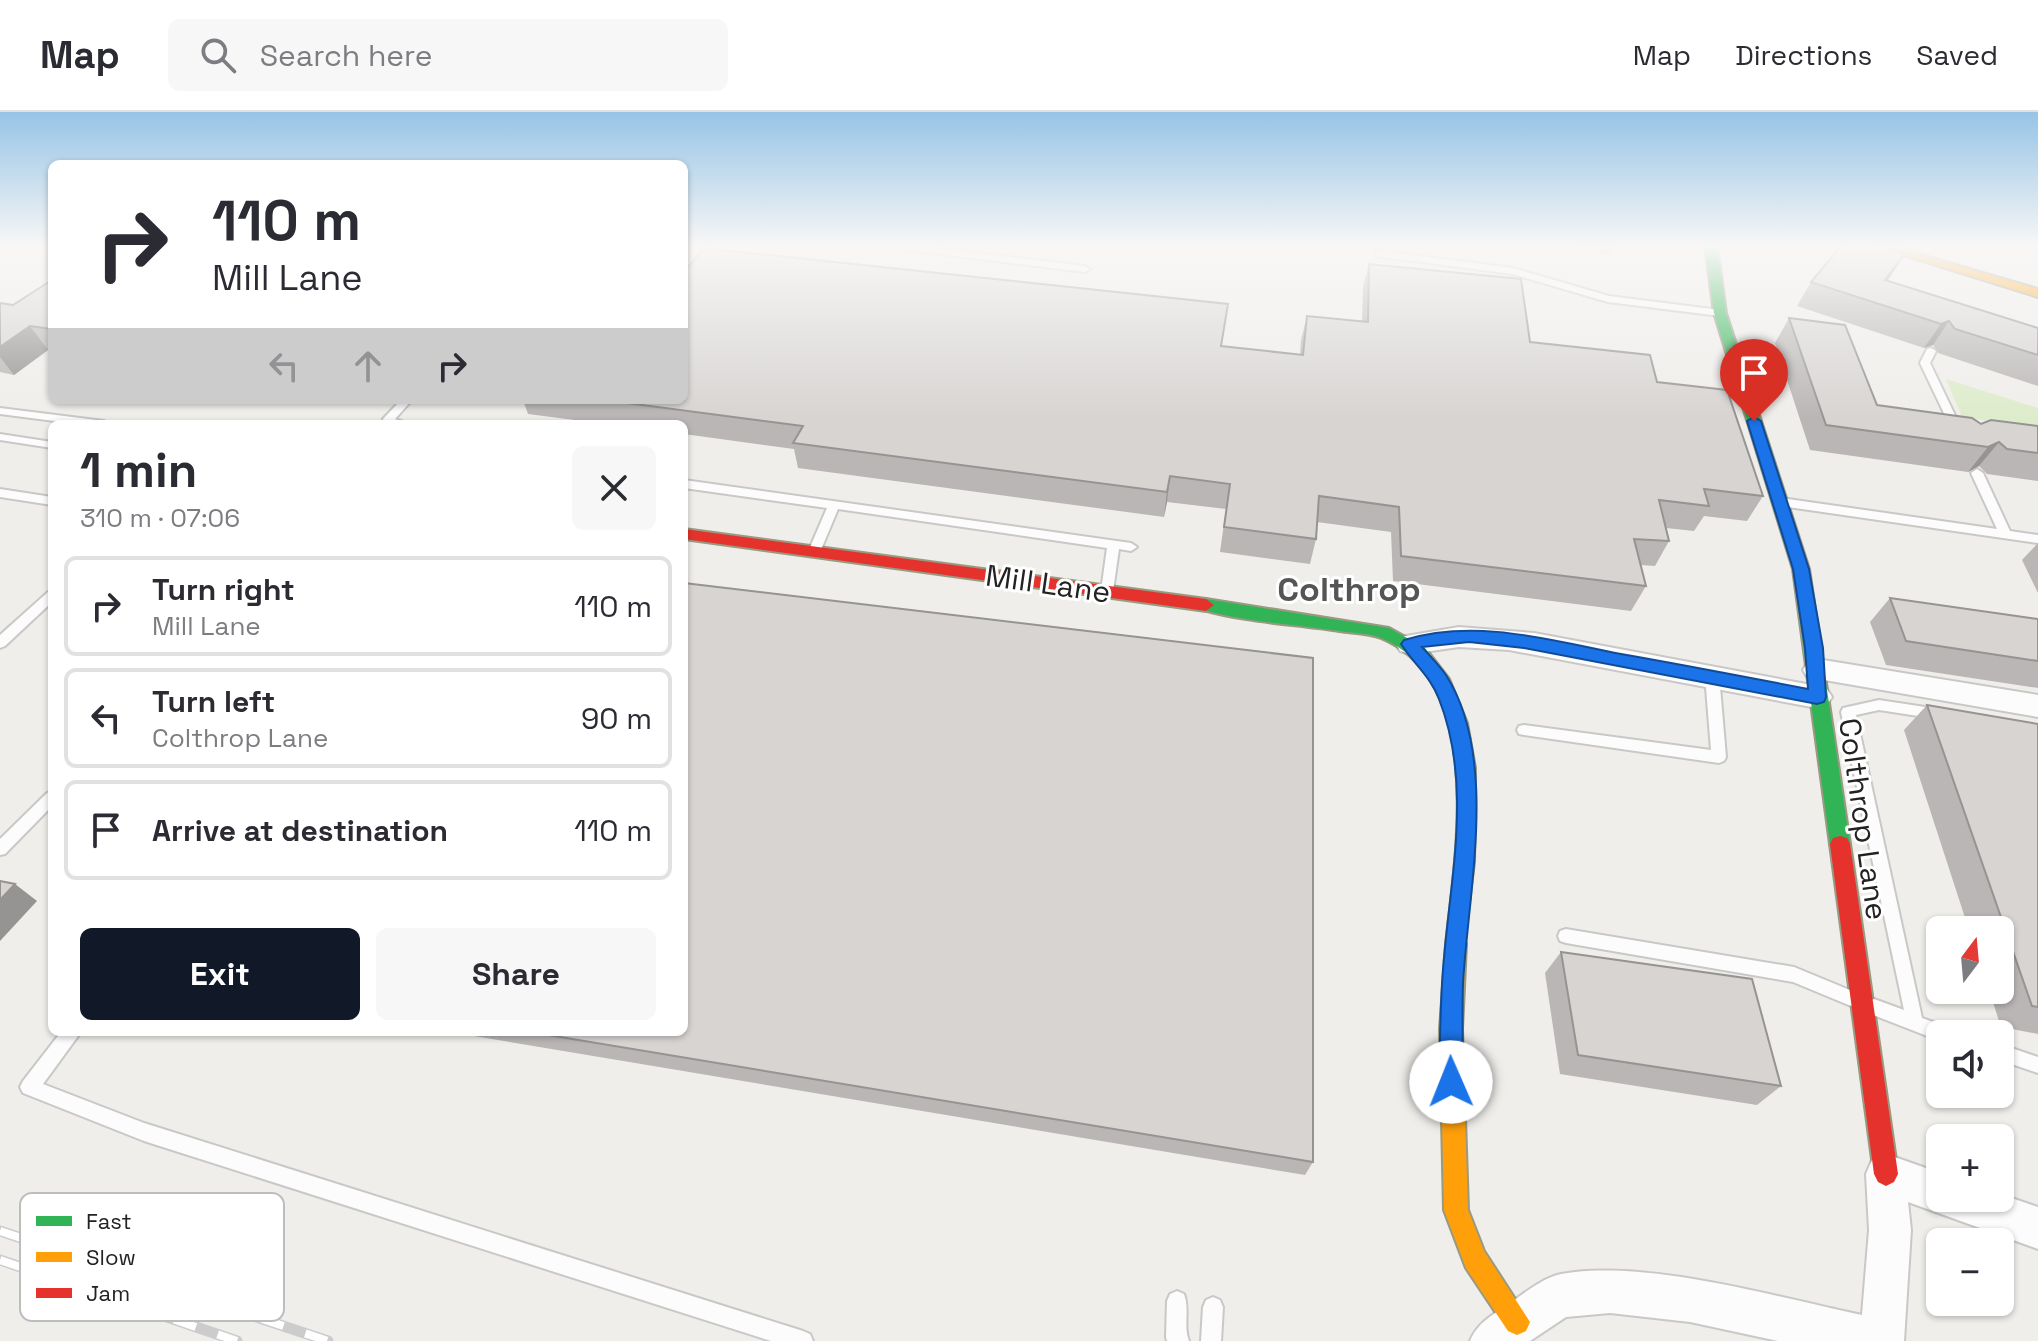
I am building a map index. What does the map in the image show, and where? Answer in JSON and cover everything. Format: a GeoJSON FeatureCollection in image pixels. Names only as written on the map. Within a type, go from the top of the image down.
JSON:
{"type":"FeatureCollection","features":[{"type":"Feature","properties":{"kind":"street","name":"Colthrop Lane"},"geometry":{"type":"LineString","coordinates":[[1719,302],[1801,569],[1886,1174]]}},
{"type":"Feature","properties":{"kind":"street","name":"Mill Lane"},"geometry":{"type":"LineString","coordinates":[[688,535],[1334,622],[1393,635],[1410,644]]}},
{"type":"Feature","properties":{"kind":"street"},"geometry":{"type":"LineString","coordinates":[[1926,1188],[1886,1174],[1890,1230],[1882,1341],[1690,1301],[1610,1292],[1559,1296],[1505,1332],[1458,1216],[1450,1056],[1452,984],[1468,809],[1459,732],[1439,679],[1410,644],[1437,637],[1458,636],[1524,642],[1712,675],[2038,706]]}},
{"type":"Feature","properties":{"kind":"street"},"geometry":{"type":"LineString","coordinates":[[1993,1212],[2038,1228]]}},
{"type":"Feature","properties":{"kind":"lane"},"geometry":{"type":"LineString","coordinates":[[1635,302],[1720,313]]}},
{"type":"Feature","properties":{"kind":"lane"},"geometry":{"type":"LineString","coordinates":[[1931,351],[1925,363],[1963,443]]}},
{"type":"Feature","properties":{"kind":"lane"},"geometry":{"type":"LineString","coordinates":[[388,420],[403,404]]}},
{"type":"Feature","properties":{"kind":"lane"},"geometry":{"type":"LineString","coordinates":[[0,411],[72,420]]}},
{"type":"Feature","properties":{"kind":"lane"},"geometry":{"type":"LineString","coordinates":[[0,437],[48,444]]}},
{"type":"Feature","properties":{"kind":"lane"},"geometry":{"type":"LineString","coordinates":[[1977,473],[2006,536]]}},
{"type":"Feature","properties":{"kind":"lane"},"geometry":{"type":"LineString","coordinates":[[688,485],[1131,547]]}},
{"type":"Feature","properties":{"kind":"lane"},"geometry":{"type":"LineString","coordinates":[[0,493],[48,500]]}},
{"type":"Feature","properties":{"kind":"lane"},"geometry":{"type":"LineString","coordinates":[[1780,502],[2038,539]]}},
{"type":"Feature","properties":{"kind":"lane"},"geometry":{"type":"LineString","coordinates":[[814,552],[834,506]]}},
{"type":"Feature","properties":{"kind":"lane"},"geometry":{"type":"LineString","coordinates":[[1107,591],[1113,545]]}},
{"type":"Feature","properties":{"kind":"lane"},"geometry":{"type":"LineString","coordinates":[[0,643],[48,599]]}},
{"type":"Feature","properties":{"kind":"lane"},"geometry":{"type":"LineString","coordinates":[[1524,730],[1719,757],[1712,675]]}},
{"type":"Feature","properties":{"kind":"lane"},"geometry":{"type":"LineString","coordinates":[[1915,1024],[1848,712],[1879,705],[1951,716]]}},
{"type":"Feature","properties":{"kind":"lane"},"geometry":{"type":"LineString","coordinates":[[0,849],[48,801]]}},
{"type":"Feature","properties":{"kind":"lane"},"geometry":{"type":"LineString","coordinates":[[1566,936],[1794,975],[1926,1028]]}},
{"type":"Feature","properties":{"kind":"lane"},"geometry":{"type":"LineString","coordinates":[[69,1036],[29,1087],[144,1132],[803,1341]]}},
{"type":"Feature","properties":{"kind":"lane"},"geometry":{"type":"LineString","coordinates":[[2014,1057],[2038,1065]]}},
{"type":"Feature","properties":{"kind":"lane"},"geometry":{"type":"LineString","coordinates":[[1177,1301],[1176,1337],[1179,1341]]}},
{"type":"Feature","properties":{"kind":"lane"},"geometry":{"type":"LineString","coordinates":[[1211,1341],[1213,1307]]}},
{"type":"Feature","properties":{"kind":"green space"},"geometry":{"type":"Polygon","coordinates":[[[1946,379],[2038,408],[2038,428],[1962,417],[1946,379]]]}},
{"type":"Feature","properties":{"kind":"building"},"geometry":{"type":"Polygon","coordinates":[[[48,302],[48,328],[30,326],[0,347],[0,303],[48,302]]]}},
{"type":"Feature","properties":{"kind":"building"},"geometry":{"type":"Polygon","coordinates":[[[688,302],[1213,302],[1228,304],[1221,346],[1303,355],[1307,316],[1368,322],[1368,302],[1524,302],[1530,342],[1650,355],[1657,382],[1727,390],[1763,496],[1704,489],[1709,506],[1659,500],[1669,541],[1634,539],[1646,586],[1401,556],[1399,507],[1319,496],[1316,539],[1224,527],[1230,484],[1170,476],[1167,492],[793,443],[803,426],[635,404],[688,404],[688,302]]]}},
{"type":"Feature","properties":{"kind":"building"},"geometry":{"type":"Polygon","coordinates":[[[1874,302],[1956,302],[2038,328],[2038,355],[1955,329],[1949,321],[1941,324],[1874,302]]]}},
{"type":"Feature","properties":{"kind":"building"},"geometry":{"type":"Polygon","coordinates":[[[1789,318],[1845,325],[1877,405],[1972,418],[1981,424],[1991,420],[2038,426],[2038,453],[2007,449],[1999,442],[1988,447],[1826,425],[1789,318]]]}},
{"type":"Feature","properties":{"kind":"building"},"geometry":{"type":"Polygon","coordinates":[[[688,583],[1313,658],[1313,1162],[554,1036],[688,1036],[688,583]]]}},
{"type":"Feature","properties":{"kind":"building"},"geometry":{"type":"Polygon","coordinates":[[[1890,598],[2038,619],[2038,661],[1906,641],[1890,598]]]}},
{"type":"Feature","properties":{"kind":"building"},"geometry":{"type":"Polygon","coordinates":[[[1927,705],[2038,724],[2038,1007],[2032,1006],[2014,954],[2014,916],[2001,916],[1927,705]]]}},
{"type":"Feature","properties":{"kind":"building"},"geometry":{"type":"Polygon","coordinates":[[[0,881],[15,884],[0,900],[0,881]]]}},
{"type":"Feature","properties":{"kind":"building"},"geometry":{"type":"Polygon","coordinates":[[[1561,952],[1752,979],[1781,1086],[1578,1055],[1561,952]]]}},
{"type":"Feature","properties":{"kind":"railway"},"geometry":{"type":"LineString","coordinates":[[0,1231],[20,1238]]}},
{"type":"Feature","properties":{"kind":"railway"},"geometry":{"type":"LineString","coordinates":[[0,1260],[20,1267]]}},
{"type":"Feature","properties":{"kind":"railway"},"geometry":{"type":"LineString","coordinates":[[178,1321],[237,1341]]}},
{"type":"Feature","properties":{"kind":"railway"},"geometry":{"type":"LineString","coordinates":[[268,1321],[328,1341]]}},
{"type":"Feature","properties":{"kind":"traffic: fast"},"geometry":{"type":"LineString","coordinates":[[1719,302],[1801,569],[1840,844]]}},
{"type":"Feature","properties":{"kind":"traffic: fast"},"geometry":{"type":"LineString","coordinates":[[1206,605],[1383,632],[1419,652],[1443,684],[1458,723],[1465,768],[1465,862],[1456,944]]}},
{"type":"Feature","properties":{"kind":"traffic: slow"},"geometry":{"type":"LineString","coordinates":[[1456,944],[1451,1029],[1456,1210],[1475,1259],[1517,1322]]}},
{"type":"Feature","properties":{"kind":"traffic: jam"},"geometry":{"type":"LineString","coordinates":[[688,535],[1206,605]]}},
{"type":"Feature","properties":{"kind":"traffic: jam"},"geometry":{"type":"LineString","coordinates":[[1840,844],[1886,1174]]}},
{"type":"Feature","properties":{"kind":"district","name":"Colthrop"},"geometry":{"type":"Point","coordinates":[1349,589]}},
{"type":"Feature","properties":{"kind":"route"},"geometry":{"type":"LineString","coordinates":[[1451,1082],[1452,984],[1468,809],[1459,732],[1448,699],[1439,679],[1410,644],[1437,637],[1469,636],[1524,642],[1817,697],[1817,670],[1801,569],[1754,421]]}}]}
